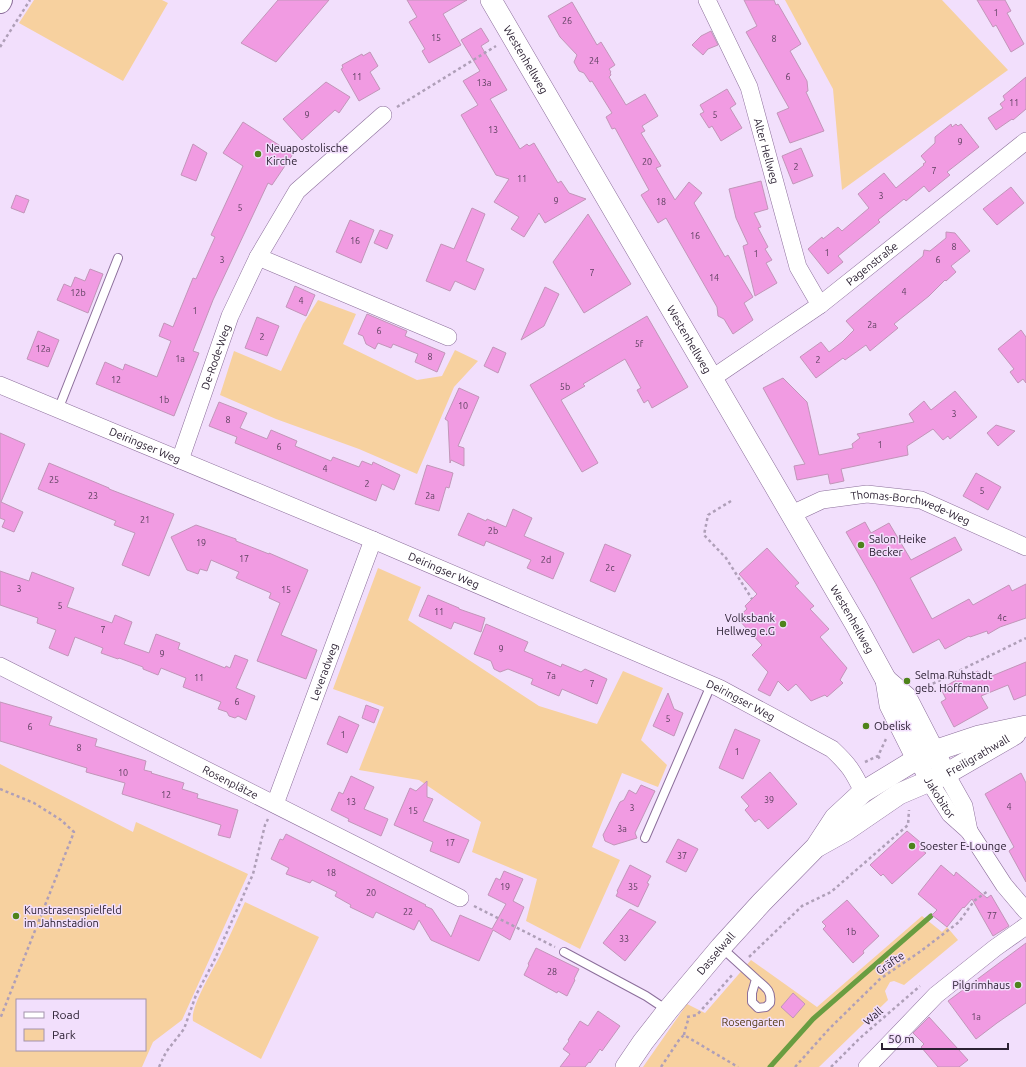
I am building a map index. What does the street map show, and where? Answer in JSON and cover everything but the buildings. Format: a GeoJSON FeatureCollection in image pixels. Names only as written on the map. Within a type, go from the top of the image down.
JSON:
{"type":"FeatureCollection","features":[{"type":"Feature","properties":{"kind":"street","name":"Westenhellweg"},"geometry":{"type":"LineString","coordinates":[[491,0],[711,379],[792,514],[886,680],[906,697],[925,755]]}},
{"type":"Feature","properties":{"kind":"street","name":"Alter Hellweg"},"geometry":{"type":"LineString","coordinates":[[707,0],[748,87],[798,267],[820,305]]}},
{"type":"Feature","properties":{"kind":"street","name":"De-Rode-Weg"},"geometry":{"type":"LineString","coordinates":[[180,460],[230,316],[258,257],[297,191],[383,115]]}},
{"type":"Feature","properties":{"kind":"street","name":"Pagenstraße"},"geometry":{"type":"LineString","coordinates":[[711,379],[820,305],[1026,141]]}},
{"type":"Feature","properties":{"kind":"street"},"geometry":{"type":"LineString","coordinates":[[258,257],[448,337]]}},
{"type":"Feature","properties":{"kind":"street","name":"Deiringser Weg"},"geometry":{"type":"LineString","coordinates":[[0,385],[373,540],[711,685],[832,749],[852,769],[863,792]]}},
{"type":"Feature","properties":{"kind":"street","name":"Thomas-Borchwede-Weg"},"geometry":{"type":"LineString","coordinates":[[792,514],[822,500],[868,494],[921,500],[1026,546]]}},
{"type":"Feature","properties":{"kind":"street","name":"Leveradweg"},"geometry":{"type":"LineString","coordinates":[[275,804],[373,540]]}},
{"type":"Feature","properties":{"kind":"street","name":"Rosenplätze"},"geometry":{"type":"LineString","coordinates":[[0,666],[460,898]]}},
{"type":"Feature","properties":{"kind":"street","name":"Westenhellweg"},"geometry":{"type":"LineString","coordinates":[[886,680],[890,705],[925,755],[938,778]]}},
{"type":"Feature","properties":{"kind":"street","name":"Freiligrathwall"},"geometry":{"type":"LineString","coordinates":[[925,755],[979,736],[1026,727]]}},
{"type":"Feature","properties":{"kind":"street","name":"Freiligrathwall"},"geometry":{"type":"LineString","coordinates":[[938,778],[1026,727]]}},
{"type":"Feature","properties":{"kind":"street","name":"Dasselwall"},"geometry":{"type":"LineString","coordinates":[[626,1067],[643,1042],[675,1014],[721,947],[762,902],[816,848],[835,818],[863,792],[925,755]]}},
{"type":"Feature","properties":{"kind":"street","name":"Dasselwall"},"geometry":{"type":"LineString","coordinates":[[816,848],[845,831],[899,794],[938,778]]}},
{"type":"Feature","properties":{"kind":"street","name":"Jakobitor"},"geometry":{"type":"LineString","coordinates":[[938,778],[964,806],[969,831],[1004,885],[1026,910]]}},
{"type":"Feature","properties":{"kind":"street"},"geometry":{"type":"LineString","coordinates":[[867,1067],[936,995],[995,948],[1026,926]]}},
{"type":"Feature","properties":{"kind":"lane"},"geometry":{"type":"LineString","coordinates":[[58,410],[118,258]]}},
{"type":"Feature","properties":{"kind":"lane"},"geometry":{"type":"LineString","coordinates":[[645,838],[711,685]]}},
{"type":"Feature","properties":{"kind":"lane"},"geometry":{"type":"LineString","coordinates":[[721,947],[756,979]]}},
{"type":"Feature","properties":{"kind":"lane"},"geometry":{"type":"LineString","coordinates":[[564,952],[646,996],[675,1014]]}},
{"type":"Feature","properties":{"kind":"path"},"geometry":{"type":"LineString","coordinates":[[0,47],[30,0]]}},
{"type":"Feature","properties":{"kind":"path"},"geometry":{"type":"LineString","coordinates":[[383,115],[512,37]]}},
{"type":"Feature","properties":{"kind":"path"},"geometry":{"type":"LineString","coordinates":[[731,501],[708,515],[704,535],[726,558],[752,599]]}},
{"type":"Feature","properties":{"kind":"path"},"geometry":{"type":"LineString","coordinates":[[906,697],[1026,638]]}},
{"type":"Feature","properties":{"kind":"path"},"geometry":{"type":"LineString","coordinates":[[0,789],[34,803],[61,820],[74,832],[0,1019]]}},
{"type":"Feature","properties":{"kind":"path"},"geometry":{"type":"LineString","coordinates":[[160,1067],[166,1052],[184,1029],[196,995],[214,961],[253,874],[265,825],[275,804]]}},
{"type":"Feature","properties":{"kind":"path"},"geometry":{"type":"LineString","coordinates":[[675,1014],[689,1017],[697,1015],[741,965],[802,906],[831,892],[908,825],[909,809]]}},
{"type":"Feature","properties":{"kind":"path","name":"Gräfte"},"geometry":{"type":"LineString","coordinates":[[795,1067],[829,1029],[880,979],[921,951],[959,922],[974,901],[987,891],[1004,885]]}},
{"type":"Feature","properties":{"kind":"path"},"geometry":{"type":"LineString","coordinates":[[460,898],[564,952]]}},
{"type":"Feature","properties":{"kind":"path","name":"Wall"},"geometry":{"type":"LineString","coordinates":[[832,1067],[860,1038],[922,984]]}},
{"type":"Feature","properties":{"kind":"path"},"geometry":{"type":"LineString","coordinates":[[661,1067],[684,1035],[689,1017]]}},
{"type":"Feature","properties":{"kind":"path"},"geometry":{"type":"LineString","coordinates":[[684,1035],[738,1067]]}},
{"type":"Feature","properties":{"kind":"green space"},"geometry":{"type":"Polygon","coordinates":[[[34,0],[162,0],[168,3],[123,81],[19,23],[34,0]]]}},
{"type":"Feature","properties":{"kind":"green space"},"geometry":{"type":"Polygon","coordinates":[[[785,0],[942,0],[1008,70],[842,190],[833,89],[785,0]]]}},
{"type":"Feature","properties":{"kind":"green space"},"geometry":{"type":"Polygon","coordinates":[[[318,300],[356,314],[343,344],[417,380],[442,376],[455,350],[478,361],[454,387],[417,474],[359,449],[276,419],[220,395],[234,351],[281,371],[303,324],[318,300]]]}},
{"type":"Feature","properties":{"kind":"green space"},"geometry":{"type":"Polygon","coordinates":[[[378,568],[421,587],[408,620],[539,706],[597,724],[623,671],[663,688],[641,740],[667,765],[658,787],[622,773],[592,847],[620,860],[580,949],[526,921],[537,879],[472,852],[481,822],[419,780],[359,770],[384,707],[333,689],[378,568]]]}},
{"type":"Feature","properties":{"kind":"green space"},"geometry":{"type":"Polygon","coordinates":[[[0,764],[133,832],[136,822],[248,874],[182,1020],[153,1042],[142,1067],[0,1067],[0,764]]]}},
{"type":"Feature","properties":{"kind":"green space"},"geometry":{"type":"Polygon","coordinates":[[[245,902],[319,937],[261,1059],[193,1021],[193,1015],[198,998],[245,902]]]}},
{"type":"Feature","properties":{"kind":"green space","name":"Rosengarten"},"geometry":{"type":"Polygon","coordinates":[[[922,916],[942,932],[947,927],[958,940],[904,985],[894,981],[890,982],[885,991],[888,1000],[819,1067],[643,1067],[687,1004],[705,1013],[751,960],[817,1007],[922,916]]]}},
{"type":"Feature","properties":{"kind":"waterway"},"geometry":{"type":"LineString","coordinates":[[770,1067],[813,1019],[931,916]]}},
{"type":"Feature","properties":{"kind":"place","name":"Neuapostolische Kirche"},"geometry":{"type":"Point","coordinates":[258,154]}},
{"type":"Feature","properties":{"kind":"place","name":"Salon Heike Becker"},"geometry":{"type":"Point","coordinates":[861,545]}},
{"type":"Feature","properties":{"kind":"place","name":"Volksbank Hellweg e.G"},"geometry":{"type":"Point","coordinates":[783,624]}},
{"type":"Feature","properties":{"kind":"place","name":"Selma Ruhstadt geb. Hoffmann"},"geometry":{"type":"Point","coordinates":[907,681]}},
{"type":"Feature","properties":{"kind":"place","name":"Obelisk"},"geometry":{"type":"Point","coordinates":[866,726]}},
{"type":"Feature","properties":{"kind":"place","name":"Soester E-Lounge"},"geometry":{"type":"Point","coordinates":[912,846]}},
{"type":"Feature","properties":{"kind":"place","name":"Kunstrasenspielfeld im Jahnstadion"},"geometry":{"type":"Point","coordinates":[16,916]}},
{"type":"Feature","properties":{"kind":"place","name":"Pilgrimhaus"},"geometry":{"type":"Point","coordinates":[1018,985]}}]}
